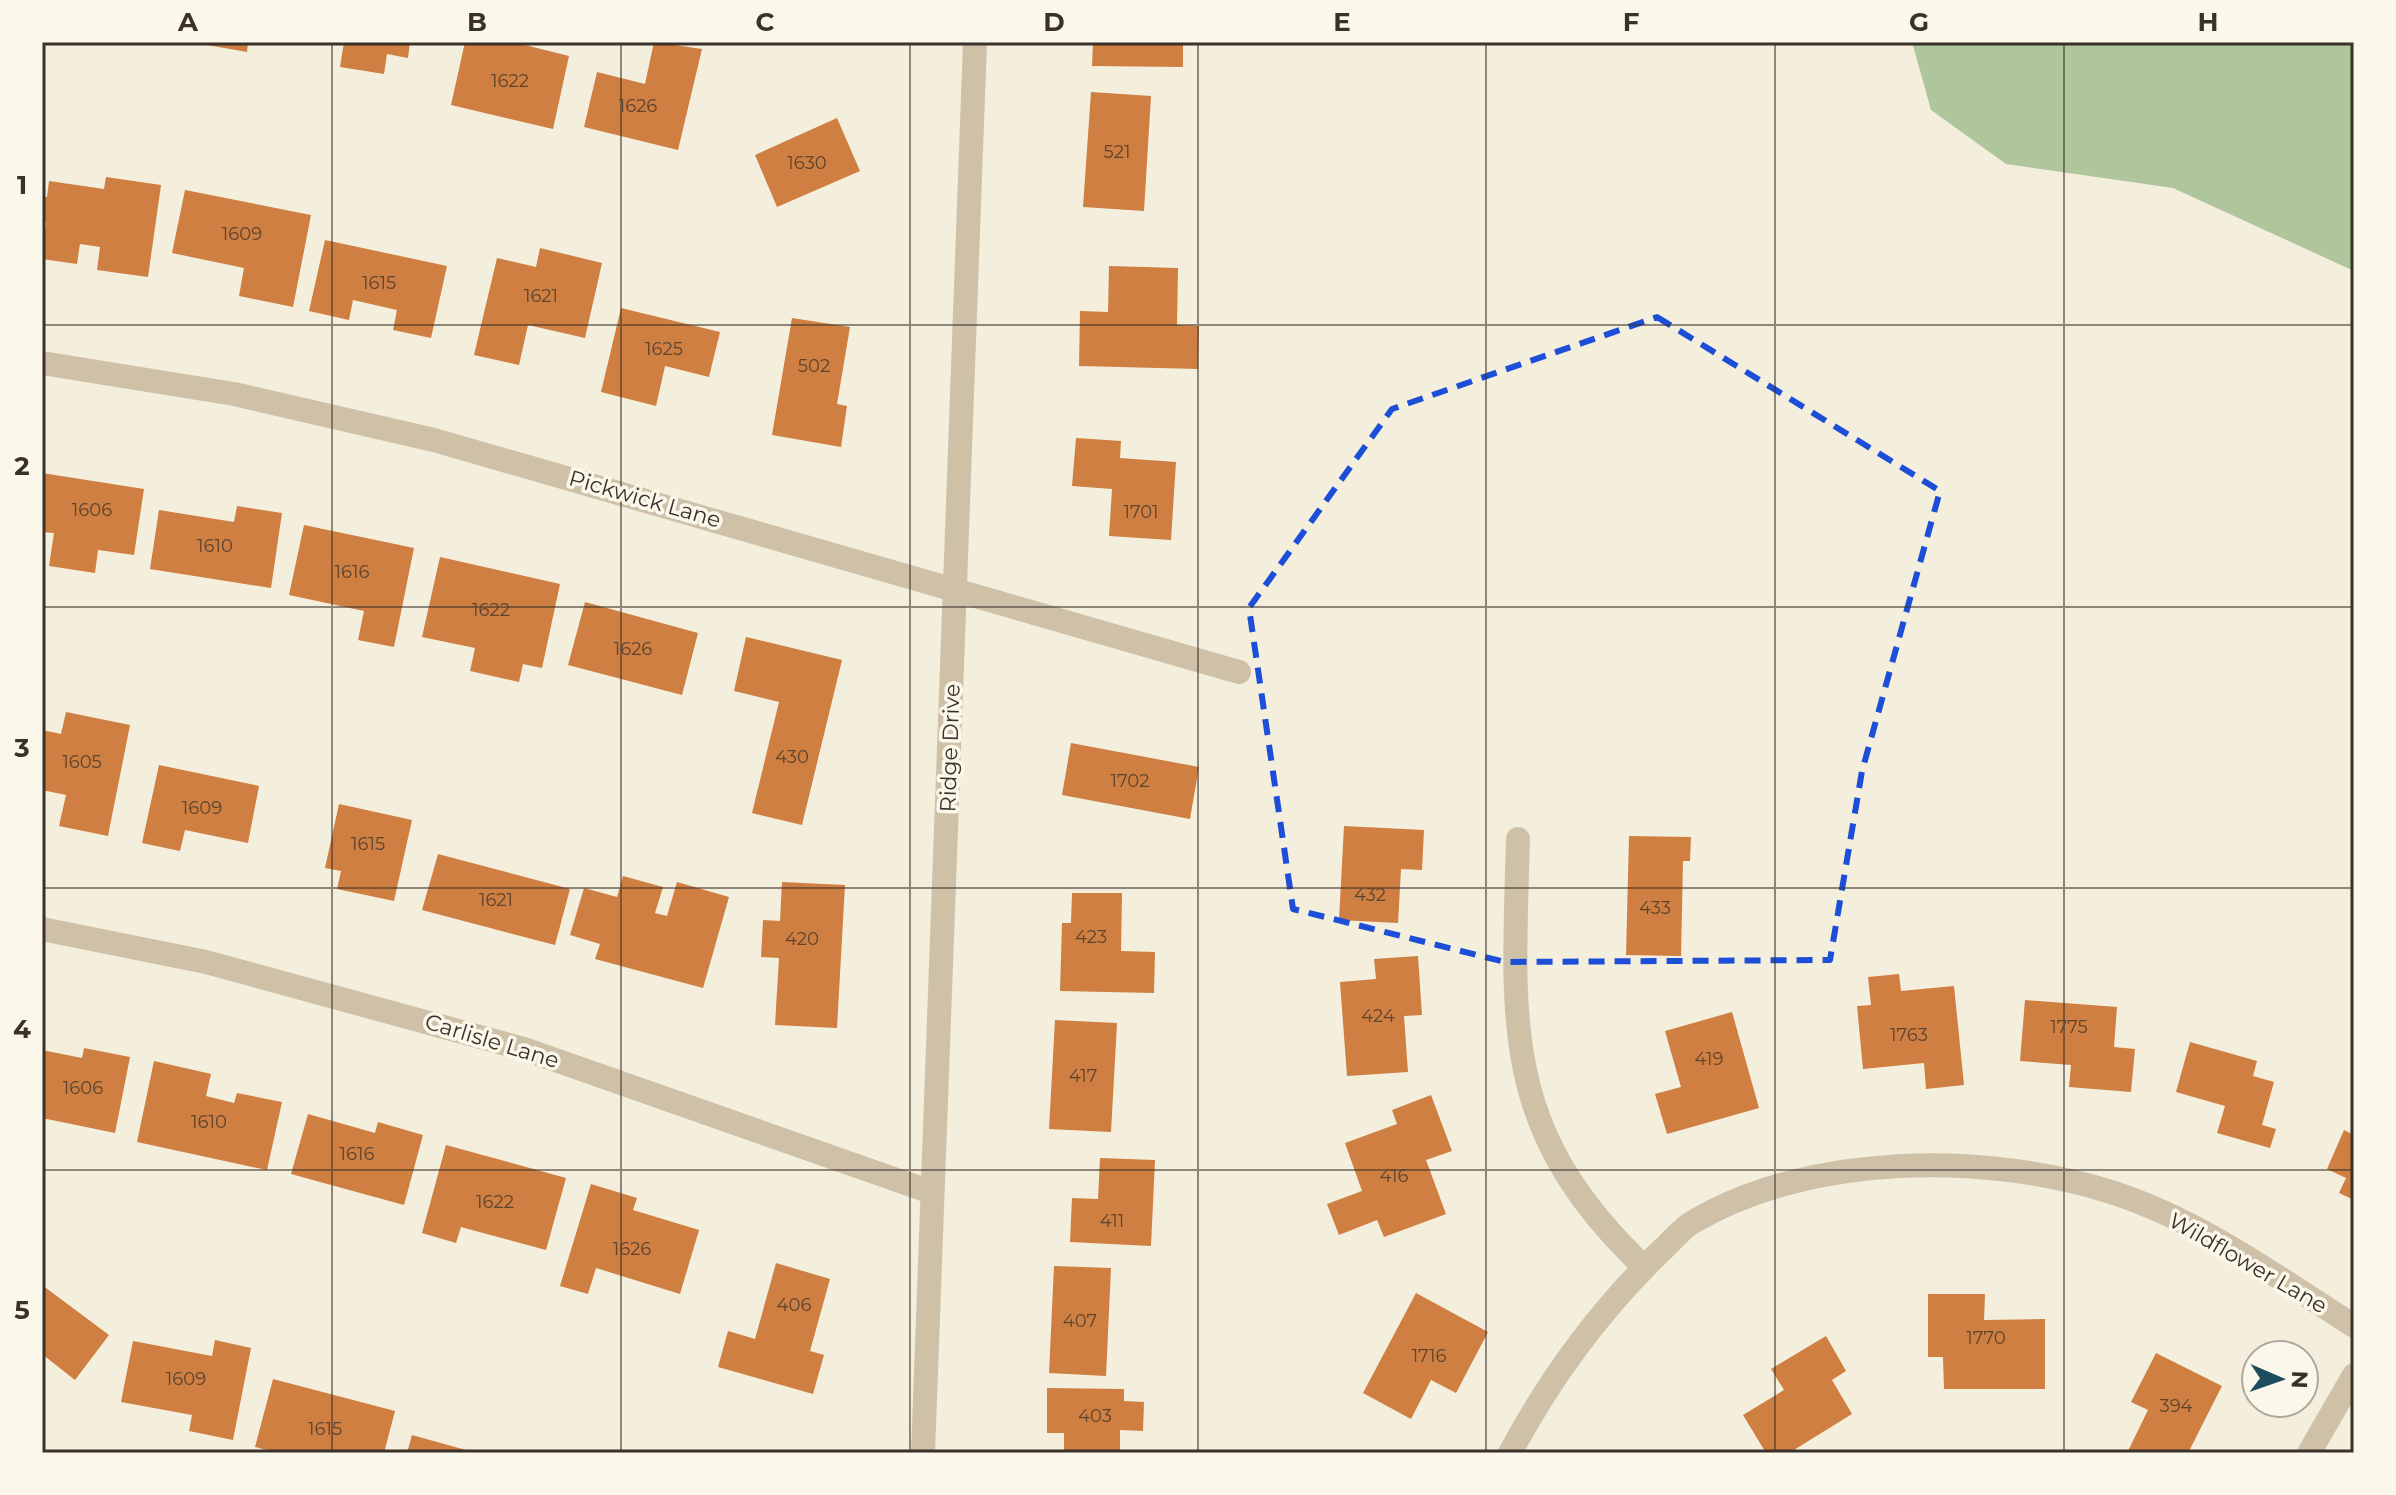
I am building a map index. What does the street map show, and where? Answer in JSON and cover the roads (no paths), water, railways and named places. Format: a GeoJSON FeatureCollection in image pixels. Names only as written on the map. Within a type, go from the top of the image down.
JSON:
{"type":"FeatureCollection","features":[{"type":"Feature","properties":{"kind":"street","name":"Ridge Drive"},"geometry":{"type":"LineString","coordinates":[[923,1453],[931,1192],[950,798],[954,587],[975,42]]}},
{"type":"Feature","properties":{"kind":"street","name":"Pickwick Lane"},"geometry":{"type":"LineString","coordinates":[[42,363],[234,394],[434,440],[954,587],[1239,672]]}},
{"type":"Feature","properties":{"kind":"street"},"geometry":{"type":"LineString","coordinates":[[1518,839],[1515,1015],[1525,1078],[1543,1132],[1571,1185],[1605,1230],[1644,1267]]}},
{"type":"Feature","properties":{"kind":"street","name":"Carlisle Lane"},"geometry":{"type":"LineString","coordinates":[[42,929],[206,962],[524,1049],[931,1192]]}},
{"type":"Feature","properties":{"kind":"street","name":"Wildflower Lane"},"geometry":{"type":"LineString","coordinates":[[1510,1453],[1571,1354],[1644,1267],[1691,1222],[1754,1195],[1820,1177],[1893,1165],[1973,1165],[2041,1173],[2113,1192],[2181,1221],[2354,1326]]}},
{"type":"Feature","properties":{"kind":"street"},"geometry":{"type":"LineString","coordinates":[[2309,1453],[2354,1375]]}}]}
